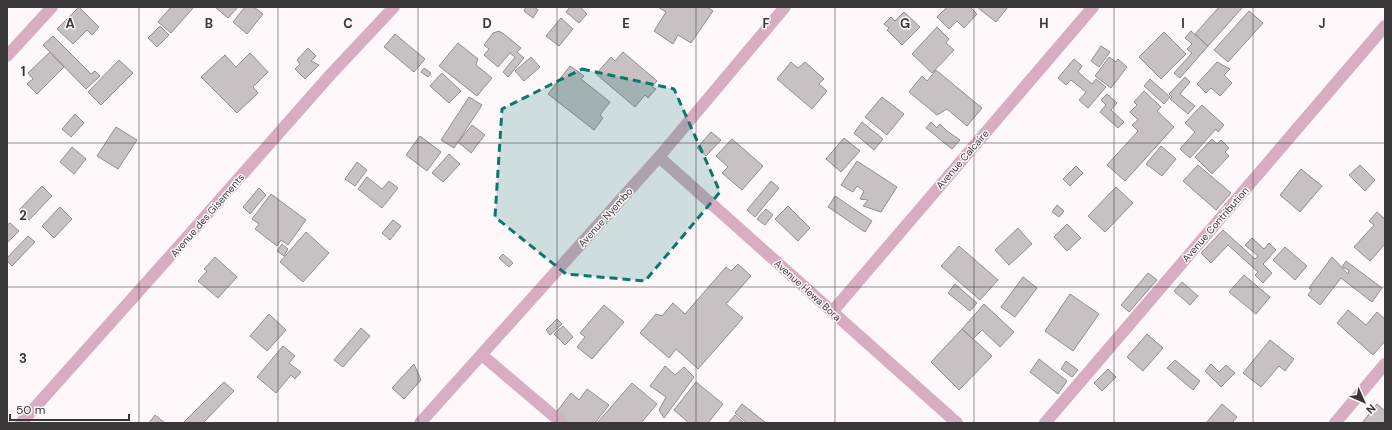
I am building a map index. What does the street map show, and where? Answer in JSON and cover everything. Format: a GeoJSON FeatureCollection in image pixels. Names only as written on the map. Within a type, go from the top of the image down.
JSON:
{"type":"FeatureCollection","features":[{"type":"Feature","properties":{"kind":"street"},"geometry":{"type":"LineString","coordinates":[[7,56],[52,7]]}},
{"type":"Feature","properties":{"kind":"street","name":"Avenue des Gisements"},"geometry":{"type":"LineString","coordinates":[[21,423],[331,74],[394,7]]}},
{"type":"Feature","properties":{"kind":"street","name":"Avenue Nyembo"},"geometry":{"type":"LineString","coordinates":[[420,423],[659,157],[785,7]]}},
{"type":"Feature","properties":{"kind":"street","name":"Avenue Calcaire"},"geometry":{"type":"LineString","coordinates":[[832,312],[1093,7]]}},
{"type":"Feature","properties":{"kind":"street","name":"Avenue Contribution"},"geometry":{"type":"LineString","coordinates":[[1045,423],[1385,26]]}},
{"type":"Feature","properties":{"kind":"street","name":"Avenue Hewa Bora"},"geometry":{"type":"LineString","coordinates":[[659,157],[957,423]]}},
{"type":"Feature","properties":{"kind":"street"},"geometry":{"type":"LineString","coordinates":[[482,355],[562,423]]}},
{"type":"Feature","properties":{"kind":"street"},"geometry":{"type":"LineString","coordinates":[[1334,423],[1385,364]]}},
{"type":"Feature","properties":{"kind":"highlighted area"},"geometry":{"type":"Polygon","coordinates":[[[582,69],[674,89],[720,192],[645,281],[566,274],[495,217],[502,109],[582,69]]]}},
{"type":"Feature","properties":{"kind":"building"},"geometry":{"type":"Polygon","coordinates":[[[79,7],[99,27],[92,35],[87,30],[73,44],[57,29],[79,7]]]}},
{"type":"Feature","properties":{"kind":"building"},"geometry":{"type":"Polygon","coordinates":[[[171,7],[194,7],[171,33],[158,22],[171,7]]]}},
{"type":"Feature","properties":{"kind":"building"},"geometry":{"type":"Polygon","coordinates":[[[215,7],[238,7],[228,18],[215,7]]]}},
{"type":"Feature","properties":{"kind":"building"},"geometry":{"type":"Polygon","coordinates":[[[245,7],[254,7],[263,14],[247,34],[233,22],[245,7]]]}},
{"type":"Feature","properties":{"kind":"building"},"geometry":{"type":"Polygon","coordinates":[[[526,7],[534,7],[538,10],[533,18],[524,11],[526,7]]]}},
{"type":"Feature","properties":{"kind":"building"},"geometry":{"type":"Polygon","coordinates":[[[570,7],[580,7],[587,14],[579,23],[566,12],[570,7]]]}},
{"type":"Feature","properties":{"kind":"building"},"geometry":{"type":"Polygon","coordinates":[[[658,7],[707,7],[713,11],[691,43],[678,35],[673,44],[654,31],[666,12],[658,7]]]}},
{"type":"Feature","properties":{"kind":"building"},"geometry":{"type":"Polygon","coordinates":[[[947,7],[970,7],[977,14],[964,28],[957,21],[949,29],[937,17],[947,7]]]}},
{"type":"Feature","properties":{"kind":"building"},"geometry":{"type":"Polygon","coordinates":[[[977,7],[1008,7],[996,22],[977,7]]]}},
{"type":"Feature","properties":{"kind":"building"},"geometry":{"type":"Polygon","coordinates":[[[1219,7],[1243,7],[1208,46],[1195,34],[1219,7]]]}},
{"type":"Feature","properties":{"kind":"building"},"geometry":{"type":"Polygon","coordinates":[[[1249,11],[1263,23],[1228,62],[1214,50],[1249,11]]]}},
{"type":"Feature","properties":{"kind":"building"},"geometry":{"type":"Polygon","coordinates":[[[904,12],[920,27],[902,45],[887,30],[889,28],[884,24],[891,17],[895,21],[904,12]]]}},
{"type":"Feature","properties":{"kind":"building"},"geometry":{"type":"Polygon","coordinates":[[[561,18],[573,29],[559,46],[546,36],[561,18]]]}},
{"type":"Feature","properties":{"kind":"building"},"geometry":{"type":"Polygon","coordinates":[[[160,26],[169,35],[157,47],[148,38],[160,26]]]}},
{"type":"Feature","properties":{"kind":"building"},"geometry":{"type":"Polygon","coordinates":[[[937,27],[949,39],[946,43],[954,50],[932,73],[912,54],[937,27]]]}},
{"type":"Feature","properties":{"kind":"building"},"geometry":{"type":"Polygon","coordinates":[[[499,31],[521,48],[517,52],[524,58],[508,77],[503,72],[515,57],[510,53],[498,67],[484,55],[489,49],[484,45],[493,33],[499,31]]]}},
{"type":"Feature","properties":{"kind":"building"},"geometry":{"type":"Polygon","coordinates":[[[1191,31],[1208,46],[1180,78],[1174,73],[1192,53],[1187,49],[1192,44],[1185,38],[1191,31]]]}},
{"type":"Feature","properties":{"kind":"building"},"geometry":{"type":"Polygon","coordinates":[[[1164,32],[1186,54],[1161,79],[1139,57],[1164,32]]]}},
{"type":"Feature","properties":{"kind":"building"},"geometry":{"type":"Polygon","coordinates":[[[395,34],[425,59],[414,72],[384,47],[395,34]]]}},
{"type":"Feature","properties":{"kind":"building"},"geometry":{"type":"Polygon","coordinates":[[[53,36],[91,74],[95,71],[100,76],[86,89],[43,45],[53,36]]]}},
{"type":"Feature","properties":{"kind":"building"},"geometry":{"type":"Polygon","coordinates":[[[458,43],[478,59],[476,65],[492,78],[477,96],[439,66],[458,43]]]}},
{"type":"Feature","properties":{"kind":"building"},"geometry":{"type":"Polygon","coordinates":[[[1101,46],[1110,52],[1099,67],[1091,61],[1101,46]]]}},
{"type":"Feature","properties":{"kind":"building"},"geometry":{"type":"Polygon","coordinates":[[[308,48],[316,56],[311,61],[319,65],[305,79],[295,69],[300,64],[297,60],[308,48]]]}},
{"type":"Feature","properties":{"kind":"building"},"geometry":{"type":"Polygon","coordinates":[[[50,52],[64,67],[37,94],[27,84],[33,79],[28,73],[50,52]]]}},
{"type":"Feature","properties":{"kind":"building"},"geometry":{"type":"Polygon","coordinates":[[[623,52],[657,81],[652,87],[656,89],[648,98],[645,95],[635,107],[596,74],[611,57],[615,61],[623,52]]]}},
{"type":"Feature","properties":{"kind":"building"},"geometry":{"type":"Polygon","coordinates":[[[250,53],[268,72],[253,87],[258,93],[237,113],[201,77],[225,55],[236,67],[250,53]]]}},
{"type":"Feature","properties":{"kind":"building"},"geometry":{"type":"Polygon","coordinates":[[[531,57],[540,67],[524,81],[515,71],[531,57]]]}},
{"type":"Feature","properties":{"kind":"building"},"geometry":{"type":"Polygon","coordinates":[[[1109,57],[1116,62],[1118,59],[1127,67],[1111,88],[1095,76],[1109,57]]]}},
{"type":"Feature","properties":{"kind":"building"},"geometry":{"type":"Polygon","coordinates":[[[1074,59],[1082,66],[1078,72],[1092,84],[1096,79],[1106,87],[1088,108],[1079,100],[1086,92],[1071,80],[1066,85],[1058,78],[1074,59]]]}},
{"type":"Feature","properties":{"kind":"building"},"geometry":{"type":"Polygon","coordinates":[[[119,60],[133,73],[101,105],[88,92],[119,60]]]}},
{"type":"Feature","properties":{"kind":"building"},"geometry":{"type":"Polygon","coordinates":[[[791,62],[798,68],[805,62],[824,79],[819,84],[827,91],[812,109],[777,79],[791,62]]]}},
{"type":"Feature","properties":{"kind":"building"},"geometry":{"type":"Polygon","coordinates":[[[1217,62],[1230,69],[1224,75],[1232,83],[1220,96],[1211,88],[1206,93],[1197,84],[1217,62]]]}},
{"type":"Feature","properties":{"kind":"building"},"geometry":{"type":"Polygon","coordinates":[[[570,66],[584,76],[581,79],[610,102],[600,115],[603,118],[594,130],[548,94],[570,66]]]}},
{"type":"Feature","properties":{"kind":"building"},"geometry":{"type":"Polygon","coordinates":[[[424,68],[431,73],[428,77],[421,72],[424,68]]]}},
{"type":"Feature","properties":{"kind":"building"},"geometry":{"type":"Polygon","coordinates":[[[936,70],[982,108],[967,126],[947,109],[937,115],[909,92],[922,76],[927,81],[936,70]]]}},
{"type":"Feature","properties":{"kind":"building"},"geometry":{"type":"Polygon","coordinates":[[[442,73],[461,91],[449,103],[430,86],[442,73]]]}},
{"type":"Feature","properties":{"kind":"building"},"geometry":{"type":"Polygon","coordinates":[[[1185,77],[1190,82],[1180,94],[1195,106],[1188,114],[1170,99],[1172,97],[1169,94],[1185,77]]]}},
{"type":"Feature","properties":{"kind":"building"},"geometry":{"type":"Polygon","coordinates":[[[1150,79],[1170,97],[1164,104],[1144,86],[1150,79]]]}},
{"type":"Feature","properties":{"kind":"building"},"geometry":{"type":"Polygon","coordinates":[[[1144,91],[1161,107],[1157,111],[1174,127],[1125,181],[1107,165],[1138,131],[1132,125],[1138,120],[1130,112],[1137,105],[1134,102],[1144,91]]]}},
{"type":"Feature","properties":{"kind":"building"},"geometry":{"type":"Polygon","coordinates":[[[1107,94],[1117,103],[1111,110],[1124,122],[1118,128],[1100,112],[1106,105],[1101,100],[1107,94]]]}},
{"type":"Feature","properties":{"kind":"building"},"geometry":{"type":"Polygon","coordinates":[[[469,97],[482,105],[454,148],[441,140],[469,97]]]}},
{"type":"Feature","properties":{"kind":"building"},"geometry":{"type":"Polygon","coordinates":[[[882,97],[904,114],[887,135],[865,117],[882,97]]]}},
{"type":"Feature","properties":{"kind":"building"},"geometry":{"type":"Polygon","coordinates":[[[1202,105],[1224,125],[1218,132],[1216,129],[1190,158],[1180,149],[1195,132],[1185,123],[1202,105]]]}},
{"type":"Feature","properties":{"kind":"building"},"geometry":{"type":"Polygon","coordinates":[[[75,114],[84,123],[71,137],[62,129],[75,114]]]}},
{"type":"Feature","properties":{"kind":"building"},"geometry":{"type":"Polygon","coordinates":[[[862,122],[883,139],[874,150],[854,133],[862,122]]]}},
{"type":"Feature","properties":{"kind":"building"},"geometry":{"type":"Polygon","coordinates":[[[931,122],[937,128],[940,124],[960,140],[952,149],[926,128],[931,122]]]}},
{"type":"Feature","properties":{"kind":"building"},"geometry":{"type":"Polygon","coordinates":[[[472,125],[485,135],[471,153],[458,142],[472,125]]]}},
{"type":"Feature","properties":{"kind":"building"},"geometry":{"type":"Polygon","coordinates":[[[116,127],[137,140],[118,169],[97,156],[116,127]]]}},
{"type":"Feature","properties":{"kind":"building"},"geometry":{"type":"Polygon","coordinates":[[[711,132],[721,140],[706,156],[697,148],[711,132]]]}},
{"type":"Feature","properties":{"kind":"building"},"geometry":{"type":"Polygon","coordinates":[[[420,136],[441,152],[427,171],[406,155],[420,136]]]}},
{"type":"Feature","properties":{"kind":"building"},"geometry":{"type":"Polygon","coordinates":[[[844,138],[860,151],[841,172],[826,159],[844,138]]]}},
{"type":"Feature","properties":{"kind":"building"},"geometry":{"type":"Polygon","coordinates":[[[732,139],[763,166],[742,190],[722,173],[728,167],[716,156],[732,139]]]}},
{"type":"Feature","properties":{"kind":"building"},"geometry":{"type":"Polygon","coordinates":[[[1212,139],[1217,144],[1221,140],[1229,148],[1225,152],[1229,156],[1212,174],[1195,157],[1212,139]]]}},
{"type":"Feature","properties":{"kind":"building"},"geometry":{"type":"Polygon","coordinates":[[[1161,146],[1176,159],[1162,176],[1146,164],[1161,146]]]}},
{"type":"Feature","properties":{"kind":"building"},"geometry":{"type":"Polygon","coordinates":[[[72,147],[86,159],[74,174],[60,162],[72,147]]]}},
{"type":"Feature","properties":{"kind":"building"},"geometry":{"type":"Polygon","coordinates":[[[449,154],[460,164],[443,182],[432,173],[449,154]]]}},
{"type":"Feature","properties":{"kind":"building"},"geometry":{"type":"Polygon","coordinates":[[[857,161],[897,187],[881,212],[863,206],[868,200],[860,199],[864,191],[857,186],[853,192],[841,185],[857,161]]]}},
{"type":"Feature","properties":{"kind":"building"},"geometry":{"type":"Polygon","coordinates":[[[357,162],[367,170],[355,186],[345,179],[357,162]]]}},
{"type":"Feature","properties":{"kind":"building"},"geometry":{"type":"Polygon","coordinates":[[[1198,165],[1231,193],[1216,210],[1183,181],[1198,165]]]}},
{"type":"Feature","properties":{"kind":"building"},"geometry":{"type":"Polygon","coordinates":[[[1360,165],[1375,180],[1365,191],[1349,175],[1360,165]]]}},
{"type":"Feature","properties":{"kind":"building"},"geometry":{"type":"Polygon","coordinates":[[[1076,166],[1083,173],[1070,186],[1063,179],[1076,166]]]}},
{"type":"Feature","properties":{"kind":"building"},"geometry":{"type":"Polygon","coordinates":[[[1301,169],[1322,186],[1300,212],[1280,195],[1301,169]]]}},
{"type":"Feature","properties":{"kind":"building"},"geometry":{"type":"Polygon","coordinates":[[[367,177],[382,189],[389,181],[398,188],[382,208],[358,189],[367,177]]]}},
{"type":"Feature","properties":{"kind":"building"},"geometry":{"type":"Polygon","coordinates":[[[771,181],[779,188],[755,217],[747,210],[771,181]]]}},
{"type":"Feature","properties":{"kind":"building"},"geometry":{"type":"Polygon","coordinates":[[[42,186],[52,196],[29,220],[19,210],[42,186]]]}},
{"type":"Feature","properties":{"kind":"building"},"geometry":{"type":"Polygon","coordinates":[[[1116,187],[1133,203],[1105,232],[1088,216],[1116,187]]]}},
{"type":"Feature","properties":{"kind":"building"},"geometry":{"type":"Polygon","coordinates":[[[259,188],[266,195],[250,214],[243,207],[259,188]]]}},
{"type":"Feature","properties":{"kind":"building"},"geometry":{"type":"Polygon","coordinates":[[[271,194],[306,220],[288,245],[281,240],[277,246],[255,229],[259,224],[252,219],[271,194]]]}},
{"type":"Feature","properties":{"kind":"building"},"geometry":{"type":"Polygon","coordinates":[[[835,196],[872,221],[865,232],[828,207],[835,196]]]}},
{"type":"Feature","properties":{"kind":"building"},"geometry":{"type":"Polygon","coordinates":[[[1057,205],[1064,211],[1059,217],[1052,212],[1057,205]]]}},
{"type":"Feature","properties":{"kind":"building"},"geometry":{"type":"Polygon","coordinates":[[[788,206],[810,228],[798,241],[775,219],[788,206]]]}},
{"type":"Feature","properties":{"kind":"building"},"geometry":{"type":"Polygon","coordinates":[[[60,207],[72,219],[54,238],[42,226],[60,207]]]}},
{"type":"Feature","properties":{"kind":"building"},"geometry":{"type":"Polygon","coordinates":[[[766,209],[773,215],[765,225],[757,219],[766,209]]]}},
{"type":"Feature","properties":{"kind":"building"},"geometry":{"type":"Polygon","coordinates":[[[1377,212],[1385,219],[1385,244],[1370,261],[1354,247],[1374,225],[1369,221],[1377,212]]]}},
{"type":"Feature","properties":{"kind":"building"},"geometry":{"type":"Polygon","coordinates":[[[393,220],[401,226],[390,240],[382,233],[393,220]]]}},
{"type":"Feature","properties":{"kind":"building"},"geometry":{"type":"Polygon","coordinates":[[[10,223],[19,231],[7,243],[7,225],[10,223]]]}},
{"type":"Feature","properties":{"kind":"building"},"geometry":{"type":"Polygon","coordinates":[[[1067,224],[1081,238],[1067,251],[1054,237],[1067,224]]]}},
{"type":"Feature","properties":{"kind":"building"},"geometry":{"type":"Polygon","coordinates":[[[1018,228],[1032,244],[1009,265],[995,250],[1018,228]]]}},
{"type":"Feature","properties":{"kind":"building"},"geometry":{"type":"Polygon","coordinates":[[[1223,230],[1255,259],[1258,256],[1245,245],[1252,238],[1264,249],[1269,243],[1276,250],[1263,264],[1272,273],[1263,283],[1255,275],[1258,272],[1228,245],[1211,263],[1201,253],[1223,230]]]}},
{"type":"Feature","properties":{"kind":"building"},"geometry":{"type":"Polygon","coordinates":[[[306,232],[329,253],[303,282],[280,262],[306,232]]]}},
{"type":"Feature","properties":{"kind":"building"},"geometry":{"type":"Polygon","coordinates":[[[28,236],[35,242],[12,266],[7,261],[7,258],[28,236]]]}},
{"type":"Feature","properties":{"kind":"building"},"geometry":{"type":"Polygon","coordinates":[[[282,244],[288,249],[284,256],[277,251],[282,244]]]}},
{"type":"Feature","properties":{"kind":"building"},"geometry":{"type":"Polygon","coordinates":[[[959,246],[998,280],[980,300],[941,266],[959,246]]]}},
{"type":"Feature","properties":{"kind":"building"},"geometry":{"type":"Polygon","coordinates":[[[1285,247],[1307,266],[1295,280],[1273,260],[1285,247]]]}},
{"type":"Feature","properties":{"kind":"building"},"geometry":{"type":"Polygon","coordinates":[[[503,254],[513,263],[509,267],[499,258],[503,254]]]}},
{"type":"Feature","properties":{"kind":"building"},"geometry":{"type":"Polygon","coordinates":[[[215,257],[237,277],[218,298],[198,281],[207,271],[204,269],[215,257]]]}},
{"type":"Feature","properties":{"kind":"building"},"geometry":{"type":"Polygon","coordinates":[[[1332,257],[1348,274],[1349,270],[1342,267],[1346,261],[1382,288],[1372,302],[1341,278],[1320,305],[1308,295],[1312,290],[1309,288],[1332,257]]]}},
{"type":"Feature","properties":{"kind":"building"},"geometry":{"type":"Polygon","coordinates":[[[738,264],[751,276],[726,304],[743,318],[698,369],[676,349],[669,358],[640,333],[656,314],[662,316],[673,303],[685,314],[726,267],[731,271],[738,264]]]}},
{"type":"Feature","properties":{"kind":"building"},"geometry":{"type":"Polygon","coordinates":[[[1148,273],[1157,280],[1129,312],[1121,305],[1148,273]]]}},
{"type":"Feature","properties":{"kind":"building"},"geometry":{"type":"Polygon","coordinates":[[[1244,275],[1270,297],[1256,314],[1229,292],[1244,275]]]}},
{"type":"Feature","properties":{"kind":"building"},"geometry":{"type":"Polygon","coordinates":[[[1023,277],[1037,288],[1015,317],[1001,307],[1023,277]]]}},
{"type":"Feature","properties":{"kind":"building"},"geometry":{"type":"Polygon","coordinates":[[[1182,282],[1198,296],[1190,305],[1174,291],[1182,282]]]}},
{"type":"Feature","properties":{"kind":"building"},"geometry":{"type":"Polygon","coordinates":[[[955,284],[977,303],[970,311],[948,293],[955,284]]]}},
{"type":"Feature","properties":{"kind":"building"},"geometry":{"type":"Polygon","coordinates":[[[1070,294],[1099,314],[1073,351],[1045,331],[1070,294]]]}},
{"type":"Feature","properties":{"kind":"building"},"geometry":{"type":"Polygon","coordinates":[[[984,304],[1014,332],[1000,347],[982,330],[973,339],[962,329],[984,304]]]}},
{"type":"Feature","properties":{"kind":"building"},"geometry":{"type":"Polygon","coordinates":[[[604,305],[624,322],[592,359],[577,347],[585,337],[580,333],[604,305]]]}},
{"type":"Feature","properties":{"kind":"building"},"geometry":{"type":"Polygon","coordinates":[[[1348,310],[1366,325],[1377,312],[1385,319],[1385,341],[1373,355],[1337,323],[1348,310]]]}},
{"type":"Feature","properties":{"kind":"building"},"geometry":{"type":"Polygon","coordinates":[[[269,314],[286,330],[267,351],[250,336],[269,314]]]}},
{"type":"Feature","properties":{"kind":"building"},"geometry":{"type":"Polygon","coordinates":[[[557,319],[562,324],[550,335],[546,330],[557,319]]]}},
{"type":"Feature","properties":{"kind":"building"},"geometry":{"type":"Polygon","coordinates":[[[563,326],[573,337],[565,345],[554,334],[563,326]]]}},
{"type":"Feature","properties":{"kind":"building"},"geometry":{"type":"Polygon","coordinates":[[[361,328],[370,336],[343,367],[334,360],[361,328]]]}},
{"type":"Feature","properties":{"kind":"building"},"geometry":{"type":"Polygon","coordinates":[[[962,329],[992,356],[959,390],[931,362],[962,329]]]}},
{"type":"Feature","properties":{"kind":"building"},"geometry":{"type":"Polygon","coordinates":[[[1147,334],[1163,348],[1143,371],[1127,357],[1147,334]]]}},
{"type":"Feature","properties":{"kind":"building"},"geometry":{"type":"Polygon","coordinates":[[[1270,340],[1294,359],[1285,371],[1279,366],[1261,387],[1243,373],[1270,340]]]}},
{"type":"Feature","properties":{"kind":"building"},"geometry":{"type":"Polygon","coordinates":[[[283,346],[295,356],[289,363],[301,372],[295,379],[291,375],[276,393],[257,377],[283,346]]]}},
{"type":"Feature","properties":{"kind":"building"},"geometry":{"type":"Polygon","coordinates":[[[1039,359],[1067,381],[1058,394],[1030,372],[1039,359]]]}},
{"type":"Feature","properties":{"kind":"building"},"geometry":{"type":"Polygon","coordinates":[[[1175,360],[1200,381],[1193,390],[1167,368],[1175,360]]]}},
{"type":"Feature","properties":{"kind":"building"},"geometry":{"type":"Polygon","coordinates":[[[1066,361],[1078,370],[1072,377],[1061,369],[1066,361]]]}},
{"type":"Feature","properties":{"kind":"building"},"geometry":{"type":"Polygon","coordinates":[[[414,364],[421,380],[404,399],[392,388],[414,364]]]}},
{"type":"Feature","properties":{"kind":"building"},"geometry":{"type":"Polygon","coordinates":[[[1211,364],[1219,372],[1226,365],[1235,373],[1221,387],[1205,371],[1211,364]]]}},
{"type":"Feature","properties":{"kind":"building"},"geometry":{"type":"Polygon","coordinates":[[[665,366],[675,375],[684,367],[694,377],[664,418],[659,410],[666,397],[650,386],[665,366]]]}},
{"type":"Feature","properties":{"kind":"building"},"geometry":{"type":"Polygon","coordinates":[[[1108,369],[1116,377],[1102,391],[1094,383],[1108,369]]]}},
{"type":"Feature","properties":{"kind":"building"},"geometry":{"type":"Polygon","coordinates":[[[224,382],[234,391],[203,423],[183,423],[224,382]]]}},
{"type":"Feature","properties":{"kind":"building"},"geometry":{"type":"Polygon","coordinates":[[[696,382],[723,404],[708,423],[689,423],[674,410],[696,382]]]}},
{"type":"Feature","properties":{"kind":"building"},"geometry":{"type":"Polygon","coordinates":[[[632,383],[657,404],[641,423],[597,423],[632,383]]]}},
{"type":"Feature","properties":{"kind":"building"},"geometry":{"type":"Polygon","coordinates":[[[587,389],[609,405],[595,423],[566,423],[555,414],[571,393],[579,400],[587,389]]]}},
{"type":"Feature","properties":{"kind":"building"},"geometry":{"type":"Polygon","coordinates":[[[742,404],[766,423],[747,423],[735,413],[742,404]]]}},
{"type":"Feature","properties":{"kind":"building"},"geometry":{"type":"Polygon","coordinates":[[[1222,404],[1237,417],[1232,423],[1206,423],[1222,404]]]}},
{"type":"Feature","properties":{"kind":"building"},"geometry":{"type":"Polygon","coordinates":[[[1377,404],[1385,411],[1385,423],[1362,423],[1377,404]]]}},
{"type":"Feature","properties":{"kind":"building"},"geometry":{"type":"Polygon","coordinates":[[[155,415],[165,423],[149,423],[155,415]]]}},
{"type":"Feature","properties":{"kind":"building"},"geometry":{"type":"Polygon","coordinates":[[[735,415],[744,423],[728,423],[735,415]]]}}]}
